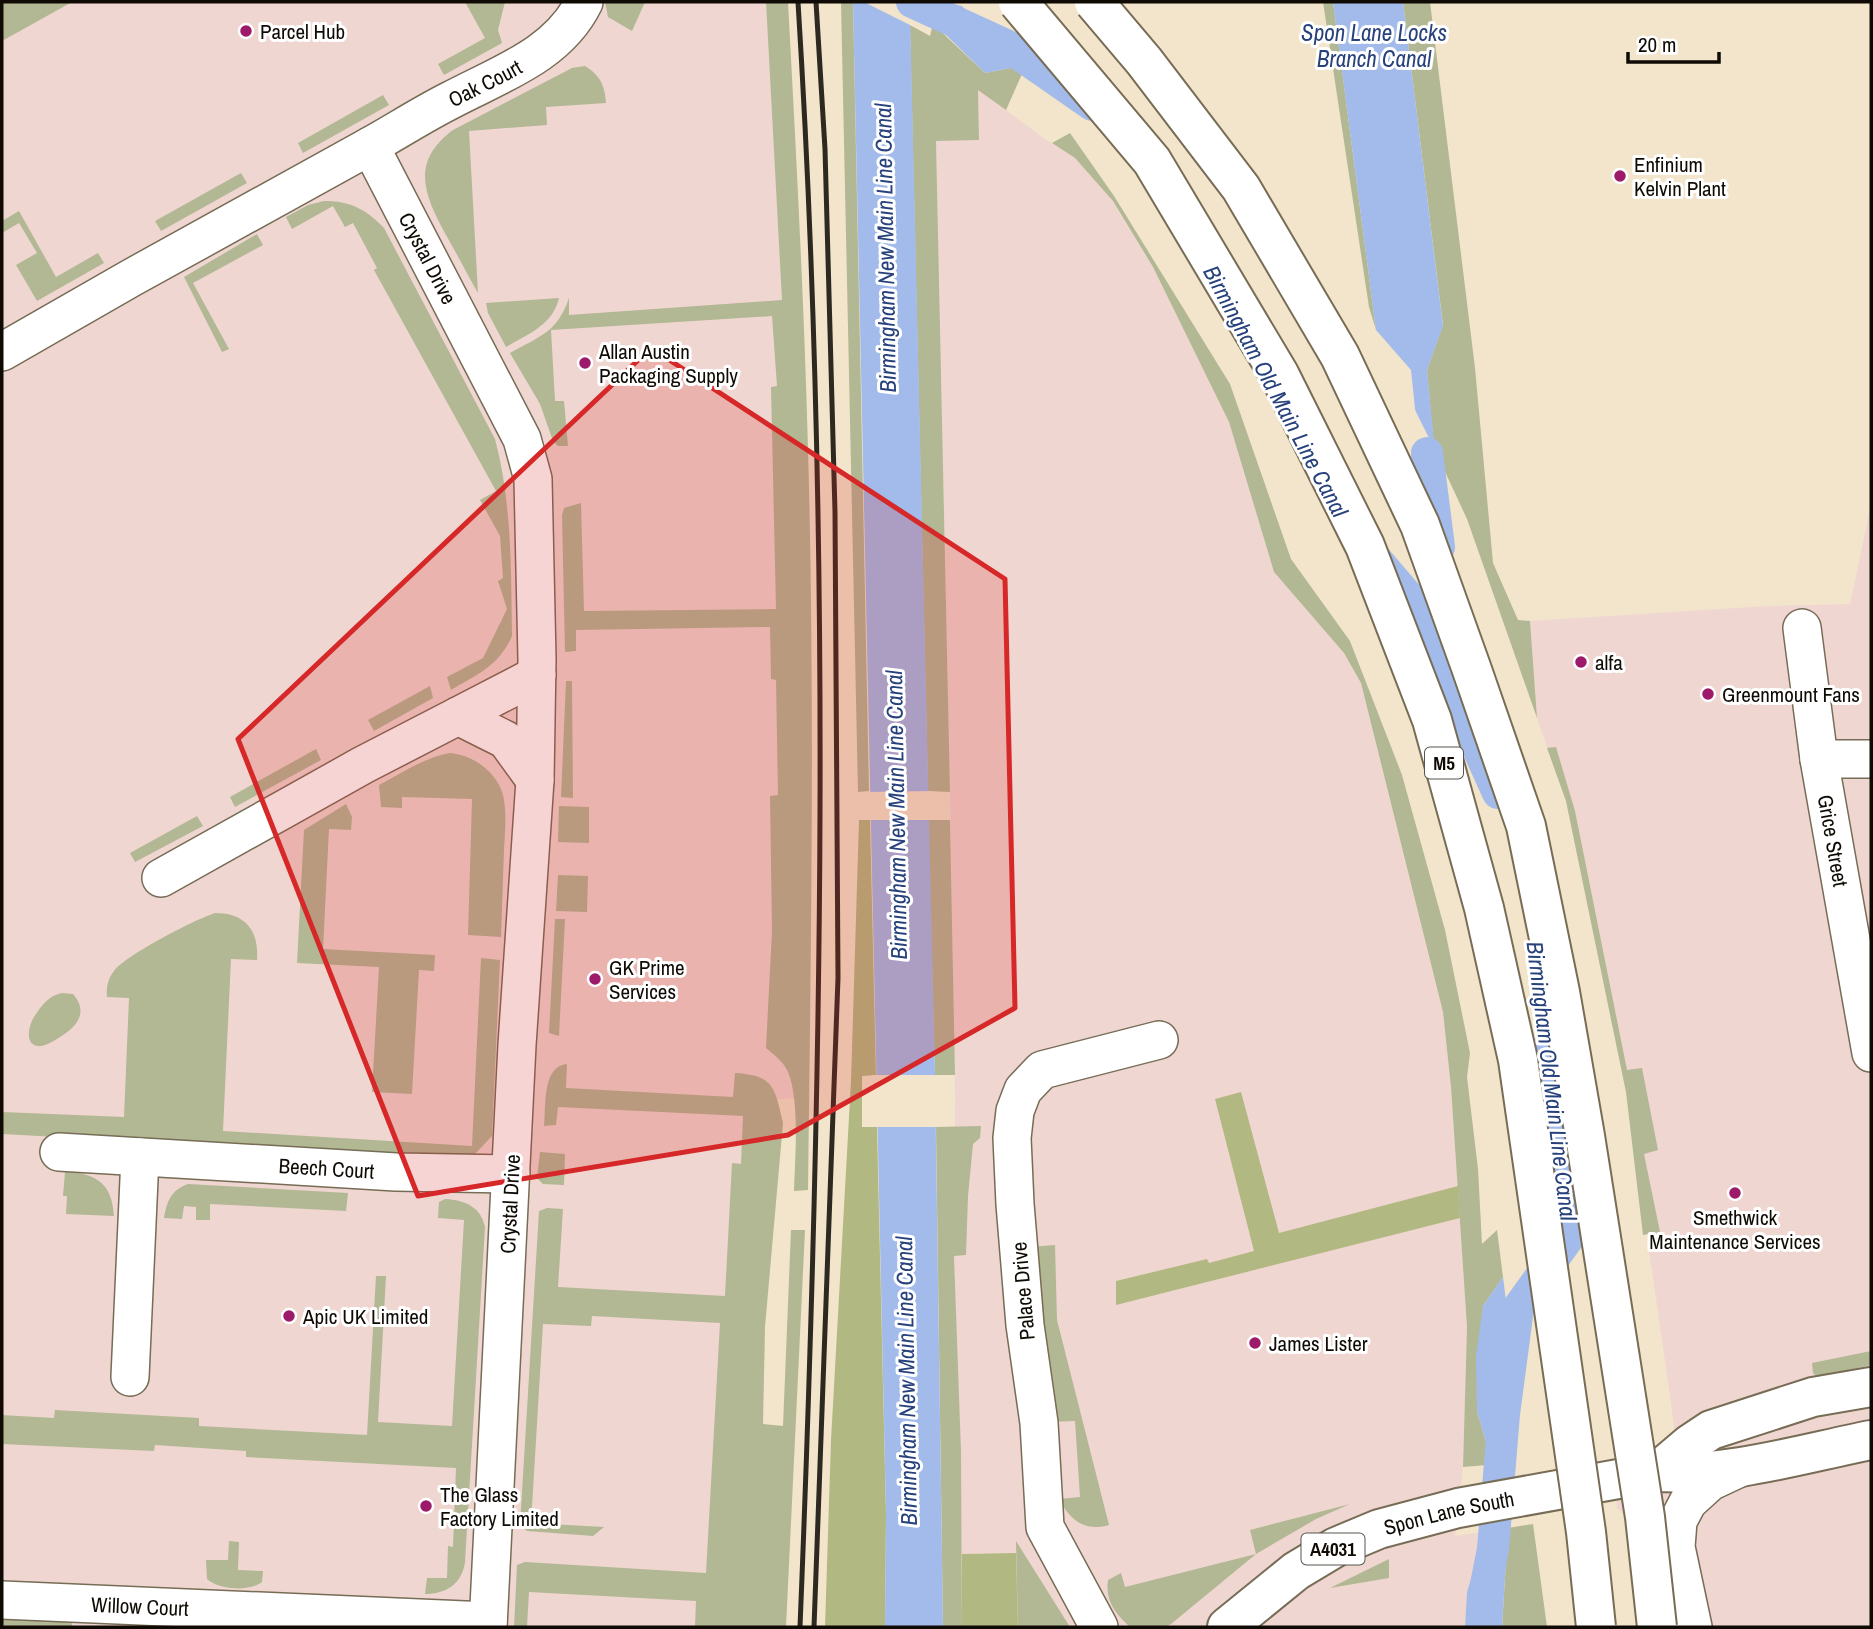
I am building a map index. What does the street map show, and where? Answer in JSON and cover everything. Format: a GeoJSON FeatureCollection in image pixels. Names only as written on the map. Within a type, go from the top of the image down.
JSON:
{"type":"FeatureCollection","features":[{"type":"Feature","properties":{"kind":"main road","name":"M5"},"geometry":{"type":"LineString","coordinates":[[1018,2],[1152,161],[1279,374],[1365,546],[1432,720],[1484,908],[1518,1060],[1586,1532],[1596,1627]]}},
{"type":"Feature","properties":{"kind":"main road"},"geometry":{"type":"LineString","coordinates":[[1094,2],[1144,61],[1241,188],[1340,356],[1420,525],[1472,670],[1526,826],[1560,992],[1586,1136],[1644,1517],[1657,1627]]}},
{"type":"Feature","properties":{"kind":"main road","name":"Spon Lane South"},"geometry":{"type":"LineString","coordinates":[[1657,1472],[1711,1430],[1813,1397],[1871,1387]]}},
{"type":"Feature","properties":{"kind":"main road","name":"Spon Lane South"},"geometry":{"type":"LineString","coordinates":[[1237,1624],[1296,1571],[1336,1547],[1379,1529],[1458,1508],[1657,1472],[1686,1474],[1744,1466],[1871,1440]]}},
{"type":"Feature","properties":{"kind":"street","name":"Oak Court"},"geometry":{"type":"LineString","coordinates":[[370,146],[527,61],[552,44],[575,20],[584,2]]}},
{"type":"Feature","properties":{"kind":"street"},"geometry":{"type":"LineString","coordinates":[[2,352],[144,270],[370,146]]}},
{"type":"Feature","properties":{"kind":"street","name":"Crystal Drive"},"geometry":{"type":"LineString","coordinates":[[370,146],[522,439],[533,479],[537,675],[535,780],[517,1045],[488,1624]]}},
{"type":"Feature","properties":{"kind":"street","name":"Grice Street"},"geometry":{"type":"LineString","coordinates":[[1802,628],[1819,759],[1871,1053]]}},
{"type":"Feature","properties":{"kind":"street"},"geometry":{"type":"LineString","coordinates":[[161,878],[363,765],[537,675]]}},
{"type":"Feature","properties":{"kind":"street"},"geometry":{"type":"LineString","coordinates":[[458,716],[506,740],[535,780]]}},
{"type":"Feature","properties":{"kind":"street"},"geometry":{"type":"LineString","coordinates":[[1819,759],[1871,759]]}},
{"type":"Feature","properties":{"kind":"street","name":"Palace Drive"},"geometry":{"type":"LineString","coordinates":[[1099,1627],[1045,1527],[1039,1423],[1025,1325],[1012,1138],[1015,1111],[1023,1090],[1042,1070],[1159,1040]]}},
{"type":"Feature","properties":{"kind":"street","name":"Beech Court"},"geometry":{"type":"LineString","coordinates":[[60,1152],[397,1172],[512,1174]]}},
{"type":"Feature","properties":{"kind":"street"},"geometry":{"type":"LineString","coordinates":[[130,1377],[140,1157]]}},
{"type":"Feature","properties":{"kind":"street"},"geometry":{"type":"LineString","coordinates":[[1693,1627],[1676,1547],[1678,1521],[1688,1502],[1710,1482],[1744,1466]]}},
{"type":"Feature","properties":{"kind":"street"},"geometry":{"type":"LineString","coordinates":[[1615,1481],[1655,1513],[1676,1547]]}},
{"type":"Feature","properties":{"kind":"street","name":"Willow Court"},"geometry":{"type":"LineString","coordinates":[[2,1600],[488,1624]]}},
{"type":"Feature","properties":{"kind":"highlighted area"},"geometry":{"type":"Polygon","coordinates":[[[651,348],[1005,579],[1015,1008],[788,1135],[418,1196],[238,739],[651,348]]]}},
{"type":"Feature","properties":{"kind":"shaded area"},"geometry":{"type":"Polygon","coordinates":[[[2,2],[766,2],[785,353],[798,1098],[777,1099],[740,1627],[2,1627],[2,2]]]}},
{"type":"Feature","properties":{"kind":"shaded area"},"geometry":{"type":"Polygon","coordinates":[[[978,89],[1075,158],[1113,201],[1153,267],[1229,422],[1274,572],[1344,653],[1361,683],[1443,1012],[1451,1087],[1467,1327],[1463,1467],[1455,1536],[1483,1532],[1483,1541],[1467,1592],[1465,1627],[1018,1627],[1015,1553],[962,1554],[954,1255],[955,1097],[936,141],[979,139],[978,89]]]}},
{"type":"Feature","properties":{"kind":"shaded area"},"geometry":{"type":"Polygon","coordinates":[[[1871,504],[1871,1627],[1667,1627],[1651,1540],[1617,1508],[1615,1481],[1679,1466],[1670,1396],[1626,1092],[1566,801],[1537,718],[1530,621],[1768,606],[1850,604],[1871,504]]]}},
{"type":"Feature","properties":{"kind":"green space"},"geometry":{"type":"Polygon","coordinates":[[[2,2],[72,2],[2,41],[2,2]]]}},
{"type":"Feature","properties":{"kind":"green space"},"geometry":{"type":"Polygon","coordinates":[[[465,2],[505,2],[498,30],[502,43],[444,75],[438,64],[485,38],[465,2]]]}},
{"type":"Feature","properties":{"kind":"green space"},"geometry":{"type":"Polygon","coordinates":[[[605,2],[645,2],[632,31],[608,17],[605,2]]]}},
{"type":"Feature","properties":{"kind":"green space"},"geometry":{"type":"Polygon","coordinates":[[[766,2],[788,2],[808,449],[812,727],[808,1190],[794,1191],[796,1130],[792,1084],[784,1065],[766,1048],[772,931],[770,796],[778,795],[776,680],[771,679],[770,627],[576,630],[576,651],[565,652],[562,515],[564,508],[581,503],[584,611],[776,609],[771,387],[777,386],[772,316],[551,330],[555,401],[564,401],[568,446],[558,446],[553,441],[540,404],[510,353],[553,326],[569,298],[569,315],[782,300],[766,2]]]}},
{"type":"Feature","properties":{"kind":"green space"},"geometry":{"type":"Polygon","coordinates":[[[841,2],[853,2],[869,791],[858,792],[841,2]]]}},
{"type":"Feature","properties":{"kind":"green space"},"geometry":{"type":"Polygon","coordinates":[[[1323,2],[1333,2],[1376,330],[1369,307],[1323,2]]]}},
{"type":"Feature","properties":{"kind":"green space"},"geometry":{"type":"Polygon","coordinates":[[[1403,2],[1430,2],[1475,368],[1493,563],[1518,620],[1530,621],[1537,718],[1467,519],[1434,448],[1427,370],[1443,325],[1403,2]]]}},
{"type":"Feature","properties":{"kind":"green space"},"geometry":{"type":"Polygon","coordinates":[[[933,24],[985,73],[1016,67],[1022,74],[1006,110],[978,90],[979,140],[936,141],[950,792],[928,791],[910,25],[930,36],[933,24]]]}},
{"type":"Feature","properties":{"kind":"green space"},"geometry":{"type":"Polygon","coordinates":[[[585,66],[601,82],[606,103],[546,107],[547,125],[469,131],[478,293],[446,235],[427,193],[426,167],[431,154],[439,142],[453,130],[572,68],[585,66]]]}},
{"type":"Feature","properties":{"kind":"green space"},"geometry":{"type":"Polygon","coordinates":[[[383,95],[389,105],[303,153],[298,143],[383,95]]]}},
{"type":"Feature","properties":{"kind":"green space"},"geometry":{"type":"Polygon","coordinates":[[[1070,133],[1114,196],[1230,384],[1291,559],[1350,641],[1402,775],[1445,930],[1470,1053],[1467,1077],[1478,1169],[1482,1244],[1497,1230],[1503,1277],[1483,1306],[1477,1411],[1487,1446],[1487,1465],[1463,1467],[1467,1327],[1451,1087],[1443,1012],[1361,683],[1344,653],[1274,572],[1229,422],[1153,267],[1113,201],[1075,158],[1052,143],[1070,133]]]}},
{"type":"Feature","properties":{"kind":"green space"},"geometry":{"type":"Polygon","coordinates":[[[241,173],[247,183],[161,231],[155,221],[241,173]]]}},
{"type":"Feature","properties":{"kind":"green space"},"geometry":{"type":"Polygon","coordinates":[[[324,201],[357,207],[384,228],[495,439],[508,512],[512,636],[494,662],[451,690],[447,677],[483,658],[507,609],[498,581],[503,578],[500,536],[480,500],[496,491],[374,270],[377,268],[353,223],[345,227],[333,206],[292,229],[286,217],[308,205],[324,201]]]}},
{"type":"Feature","properties":{"kind":"green space"},"geometry":{"type":"Polygon","coordinates":[[[19,211],[56,277],[98,253],[104,263],[37,301],[16,265],[37,253],[19,223],[2,233],[2,221],[19,211]]]}},
{"type":"Feature","properties":{"kind":"green space"},"geometry":{"type":"Polygon","coordinates":[[[257,234],[263,245],[193,283],[229,349],[222,352],[184,277],[257,234]]]}},
{"type":"Feature","properties":{"kind":"green space"},"geometry":{"type":"Polygon","coordinates":[[[559,298],[545,322],[506,347],[488,313],[486,303],[559,298]]]}},
{"type":"Feature","properties":{"kind":"green space"},"geometry":{"type":"Polygon","coordinates":[[[566,681],[572,681],[573,798],[561,797],[566,681]]]}},
{"type":"Feature","properties":{"kind":"green space"},"geometry":{"type":"Polygon","coordinates":[[[430,686],[433,698],[374,731],[368,720],[430,686]]]}},
{"type":"Feature","properties":{"kind":"green space"},"geometry":{"type":"Polygon","coordinates":[[[1556,747],[1575,811],[1627,1070],[1642,1068],[1658,1150],[1644,1154],[1660,1232],[1643,1235],[1626,1092],[1566,801],[1547,748],[1556,747]]]}},
{"type":"Feature","properties":{"kind":"green space"},"geometry":{"type":"Polygon","coordinates":[[[316,749],[321,760],[235,807],[230,797],[316,749]]]}},
{"type":"Feature","properties":{"kind":"green space"},"geometry":{"type":"Polygon","coordinates":[[[450,753],[467,757],[483,766],[495,779],[503,795],[505,822],[501,937],[468,935],[472,799],[402,797],[402,808],[381,807],[379,785],[423,762],[450,753]]]}},
{"type":"Feature","properties":{"kind":"green space"},"geometry":{"type":"Polygon","coordinates":[[[346,804],[352,817],[351,830],[329,829],[323,949],[435,955],[434,971],[419,970],[412,1094],[372,1092],[379,967],[297,963],[304,830],[346,804]]]}},
{"type":"Feature","properties":{"kind":"green space"},"geometry":{"type":"Polygon","coordinates":[[[559,806],[589,807],[589,843],[558,842],[559,806]]]}},
{"type":"Feature","properties":{"kind":"green space"},"geometry":{"type":"Polygon","coordinates":[[[197,816],[203,826],[135,862],[130,853],[197,816]]]}},
{"type":"Feature","properties":{"kind":"green space"},"geometry":{"type":"Polygon","coordinates":[[[859,820],[870,820],[876,1075],[862,1076],[862,1127],[877,1127],[886,1514],[885,1627],[825,1627],[831,1440],[851,1081],[859,820]]]}},
{"type":"Feature","properties":{"kind":"green space"},"geometry":{"type":"Polygon","coordinates":[[[928,820],[950,820],[955,1075],[935,1075],[928,820]]]}},
{"type":"Feature","properties":{"kind":"green space"},"geometry":{"type":"Polygon","coordinates":[[[558,875],[588,876],[587,912],[556,911],[558,875]]]}},
{"type":"Feature","properties":{"kind":"green space"},"geometry":{"type":"Polygon","coordinates":[[[215,913],[235,916],[242,920],[253,932],[257,950],[257,960],[231,959],[223,1131],[472,1146],[481,958],[500,960],[492,1136],[476,1153],[464,1159],[2,1134],[2,1112],[124,1117],[129,998],[107,997],[110,977],[121,964],[146,947],[215,913]]]}},
{"type":"Feature","properties":{"kind":"green space"},"geometry":{"type":"Polygon","coordinates":[[[555,919],[565,919],[559,1036],[549,1033],[555,919]]]}},
{"type":"Feature","properties":{"kind":"green space"},"geometry":{"type":"Polygon","coordinates":[[[62,993],[73,994],[78,1001],[80,1013],[76,1024],[56,1040],[41,1046],[35,1045],[29,1035],[32,1021],[46,1002],[62,993]]]}},
{"type":"Feature","properties":{"kind":"green space"},"geometry":{"type":"Polygon","coordinates":[[[567,1064],[566,1088],[733,1097],[735,1073],[765,1080],[775,1092],[783,1123],[765,1327],[763,1424],[783,1426],[791,1230],[805,1230],[786,1627],[695,1627],[696,1601],[529,1592],[527,1627],[514,1627],[517,1565],[525,1562],[706,1573],[720,1323],[592,1316],[591,1326],[543,1324],[531,1523],[604,1527],[593,1536],[527,1531],[520,1525],[539,1211],[547,1208],[563,1209],[558,1287],[725,1296],[732,1163],[741,1164],[743,1116],[558,1107],[556,1125],[544,1126],[549,1079],[559,1066],[567,1064]]]}},
{"type":"Feature","properties":{"kind":"green space"},"geometry":{"type":"Polygon","coordinates":[[[1241,1092],[1279,1233],[1458,1186],[1460,1218],[1116,1305],[1116,1281],[1207,1259],[1209,1263],[1254,1251],[1215,1099],[1241,1092]]]}},
{"type":"Feature","properties":{"kind":"green space"},"geometry":{"type":"Polygon","coordinates":[[[981,1126],[980,1138],[973,1144],[966,1255],[954,1256],[961,1452],[962,1627],[943,1627],[936,1127],[981,1126]]]}},
{"type":"Feature","properties":{"kind":"green space"},"geometry":{"type":"Polygon","coordinates":[[[540,1152],[565,1154],[564,1185],[543,1184],[537,1178],[540,1152]]]}},
{"type":"Feature","properties":{"kind":"green space"},"geometry":{"type":"Polygon","coordinates":[[[65,1172],[85,1175],[100,1182],[110,1195],[114,1216],[66,1214],[67,1196],[63,1196],[65,1172]]]}},
{"type":"Feature","properties":{"kind":"green space"},"geometry":{"type":"Polygon","coordinates":[[[188,1184],[348,1193],[346,1211],[210,1204],[210,1220],[196,1220],[196,1207],[184,1206],[182,1219],[164,1218],[171,1197],[177,1189],[188,1184]]]}},
{"type":"Feature","properties":{"kind":"green space"},"geometry":{"type":"Polygon","coordinates":[[[445,1199],[471,1206],[480,1214],[485,1227],[465,1562],[457,1582],[446,1590],[425,1594],[427,1578],[447,1578],[448,1546],[453,1547],[456,1468],[246,1457],[246,1451],[155,1445],[154,1451],[2,1444],[2,1415],[54,1418],[55,1410],[199,1418],[199,1426],[367,1435],[376,1276],[386,1276],[378,1422],[452,1426],[464,1220],[438,1218],[439,1202],[445,1199]]]}},
{"type":"Feature","properties":{"kind":"green space"},"geometry":{"type":"Polygon","coordinates":[[[1055,1245],[1057,1320],[1109,1525],[1100,1527],[1085,1525],[1073,1518],[1059,1499],[1080,1497],[1075,1421],[1049,1422],[1030,1247],[1055,1245]]]}},
{"type":"Feature","properties":{"kind":"green space"},"geometry":{"type":"Polygon","coordinates":[[[1871,1351],[1871,1365],[1818,1377],[1813,1373],[1812,1363],[1871,1351]]]}},
{"type":"Feature","properties":{"kind":"green space"},"geometry":{"type":"Polygon","coordinates":[[[1350,1504],[1316,1519],[1256,1554],[1250,1530],[1350,1504]]]}},
{"type":"Feature","properties":{"kind":"green space"},"geometry":{"type":"Polygon","coordinates":[[[1533,1524],[1547,1627],[1502,1627],[1508,1528],[1533,1524]]]}},
{"type":"Feature","properties":{"kind":"green space"},"geometry":{"type":"Polygon","coordinates":[[[229,1541],[239,1542],[238,1570],[263,1571],[262,1582],[250,1587],[234,1588],[219,1586],[207,1579],[206,1560],[228,1560],[229,1541]]]}},
{"type":"Feature","properties":{"kind":"green space"},"geometry":{"type":"Polygon","coordinates":[[[1016,1541],[1070,1627],[1018,1627],[1016,1541]]]}},
{"type":"Feature","properties":{"kind":"green space"},"geometry":{"type":"Polygon","coordinates":[[[1016,1553],[1018,1627],[962,1627],[962,1554],[1016,1553]]]}},
{"type":"Feature","properties":{"kind":"green space"},"geometry":{"type":"Polygon","coordinates":[[[1256,1554],[1165,1627],[1130,1627],[1116,1612],[1108,1594],[1108,1580],[1121,1573],[1125,1587],[1256,1554]]]}},
{"type":"Feature","properties":{"kind":"green space"},"geometry":{"type":"Polygon","coordinates":[[[1389,1559],[1389,1578],[1330,1588],[1389,1559]]]}},
{"type":"Feature","properties":{"kind":"green space"},"geometry":{"type":"Polygon","coordinates":[[[2,1610],[69,1616],[73,1627],[2,1627],[2,1610]]]}},
{"type":"Feature","properties":{"kind":"water","name":"Birmingham New Main Line Canal"},"geometry":{"type":"Polygon","coordinates":[[[853,2],[940,2],[962,6],[1016,67],[985,73],[942,31],[910,12],[935,1075],[943,1627],[885,1627],[886,1514],[853,2]]]}},
{"type":"Feature","properties":{"kind":"water","name":"Spon Lane Locks Branch Canal"},"geometry":{"type":"Polygon","coordinates":[[[1333,2],[1403,2],[1443,326],[1427,370],[1439,494],[1424,496],[1411,370],[1376,330],[1333,2]]]}},
{"type":"Feature","properties":{"kind":"water"},"geometry":{"type":"Polygon","coordinates":[[[1503,1277],[1519,1404],[1513,1430],[1511,1461],[1487,1465],[1487,1446],[1477,1411],[1476,1356],[1483,1306],[1503,1277]]]}},
{"type":"Feature","properties":{"kind":"water"},"geometry":{"type":"Polygon","coordinates":[[[1508,1528],[1502,1627],[1465,1627],[1467,1592],[1483,1541],[1483,1532],[1508,1528]]]}},
{"type":"Feature","properties":{"kind":"pier"},"geometry":{"type":"Polygon","coordinates":[[[864,2],[940,2],[932,27],[914,17],[914,27],[864,2]]]}},
{"type":"Feature","properties":{"kind":"pier"},"geometry":{"type":"Polygon","coordinates":[[[1410,400],[1439,458],[1443,494],[1440,497],[1423,499],[1420,496],[1410,400]]]}},
{"type":"Feature","properties":{"kind":"pier"},"geometry":{"type":"Polygon","coordinates":[[[932,791],[932,820],[866,820],[866,792],[932,791]]]}},
{"type":"Feature","properties":{"kind":"pier"},"geometry":{"type":"Polygon","coordinates":[[[872,1075],[939,1075],[939,1127],[874,1127],[872,1075]]]}},
{"type":"Feature","properties":{"kind":"waterway","name":"Birmingham Old Main Line Canal"},"geometry":{"type":"LineString","coordinates":[[912,2],[1006,45],[1092,105]]}},
{"type":"Feature","properties":{"kind":"waterway","name":"Spon Lane Locks Branch Canal"},"geometry":{"type":"LineString","coordinates":[[1427,453],[1439,547]]}},
{"type":"Feature","properties":{"kind":"waterway","name":"Birmingham Old Main Line Canal"},"geometry":{"type":"LineString","coordinates":[[1375,558],[1411,600],[1498,793]]}},
{"type":"Feature","properties":{"kind":"waterway","name":"Birmingham Old Main Line Canal"},"geometry":{"type":"LineString","coordinates":[[1485,1627],[1485,1590],[1493,1549],[1504,1414],[1518,1308],[1572,1233],[1551,1041]]}},
{"type":"Feature","properties":{"kind":"railway"},"geometry":{"type":"LineString","coordinates":[[798,2],[816,408],[820,814],[814,1221],[800,1627]]}},
{"type":"Feature","properties":{"kind":"railway"},"geometry":{"type":"LineString","coordinates":[[814,1627],[838,978],[835,512],[825,149],[816,2]]}},
{"type":"Feature","properties":{"kind":"place","name":"Parcel Hub"},"geometry":{"type":"Point","coordinates":[246,31]}},
{"type":"Feature","properties":{"kind":"place","name":"Enfinium Kelvin Plant"},"geometry":{"type":"Point","coordinates":[1620,176]}},
{"type":"Feature","properties":{"kind":"place","name":"Allan Austin Packaging Supply"},"geometry":{"type":"Point","coordinates":[585,363]}},
{"type":"Feature","properties":{"kind":"place","name":"alfa"},"geometry":{"type":"Point","coordinates":[1581,662]}},
{"type":"Feature","properties":{"kind":"place","name":"Greenmount Fans"},"geometry":{"type":"Point","coordinates":[1708,694]}},
{"type":"Feature","properties":{"kind":"place","name":"GK Prime Services"},"geometry":{"type":"Point","coordinates":[595,979]}},
{"type":"Feature","properties":{"kind":"place","name":"Smethwick Maintenance Services"},"geometry":{"type":"Point","coordinates":[1735,1193]}},
{"type":"Feature","properties":{"kind":"place","name":"Apic UK Limited"},"geometry":{"type":"Point","coordinates":[289,1316]}},
{"type":"Feature","properties":{"kind":"place","name":"James Lister"},"geometry":{"type":"Point","coordinates":[1255,1343]}},
{"type":"Feature","properties":{"kind":"place","name":"The Glass Factory Limited"},"geometry":{"type":"Point","coordinates":[426,1506]}}]}
